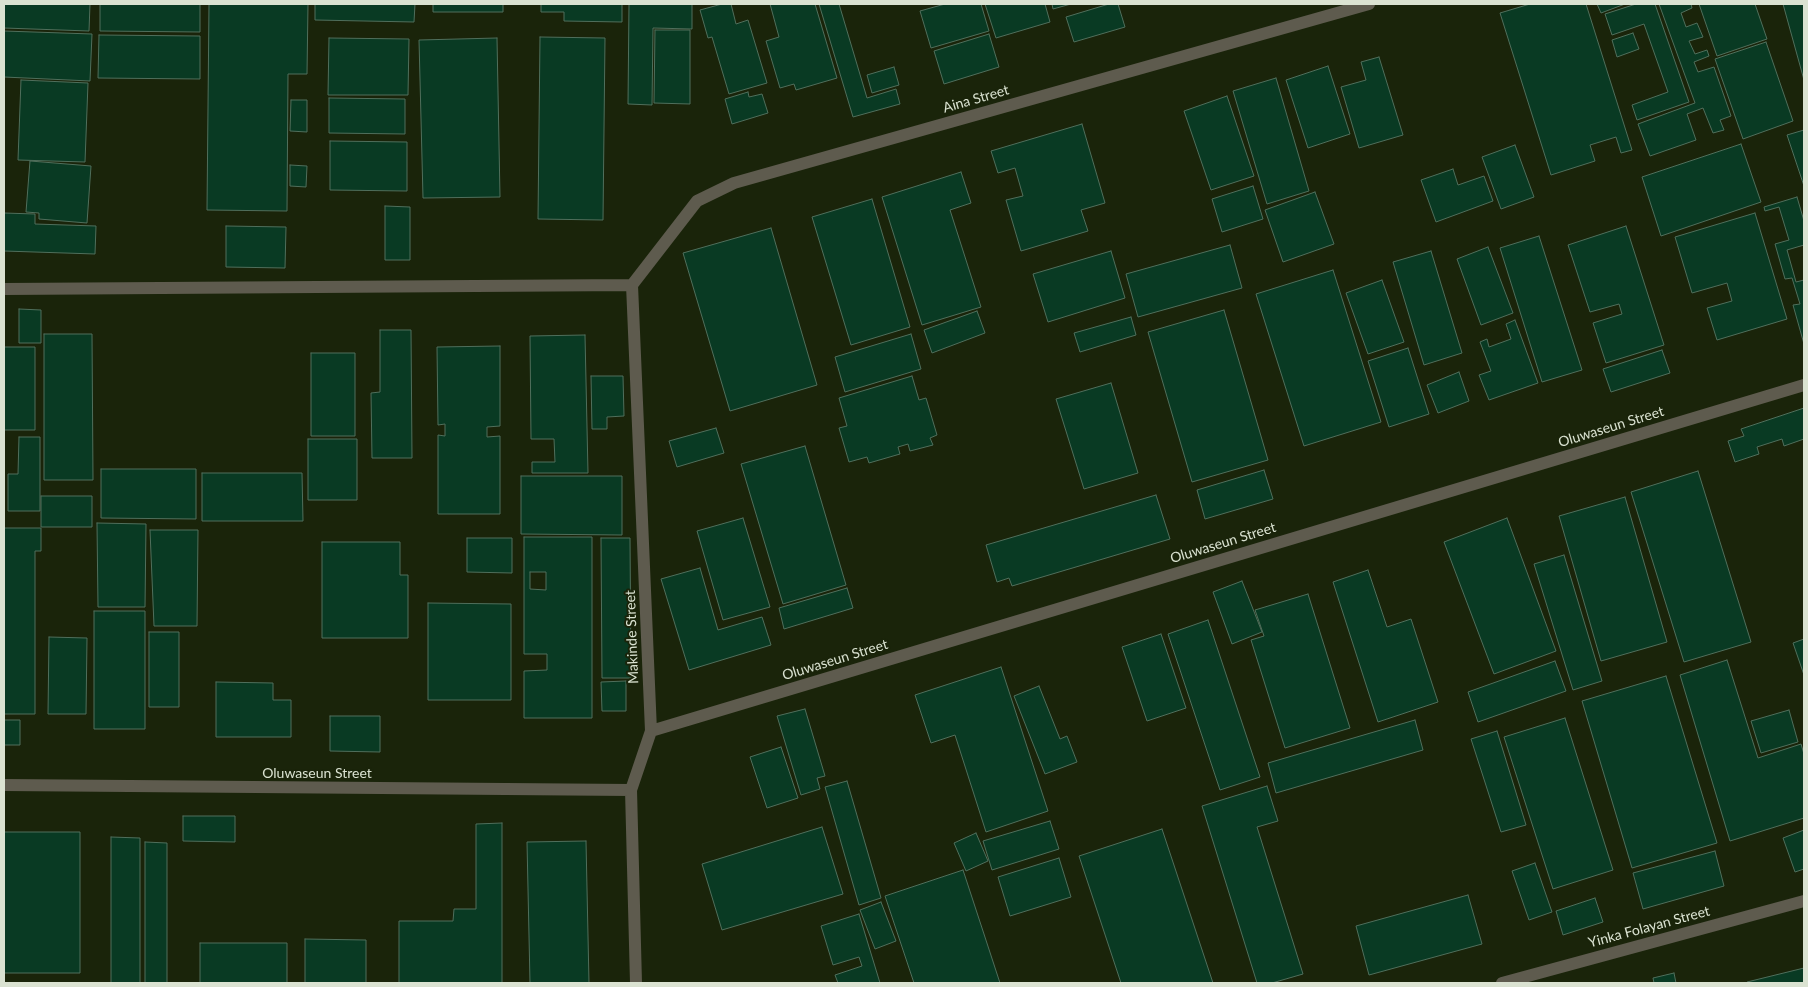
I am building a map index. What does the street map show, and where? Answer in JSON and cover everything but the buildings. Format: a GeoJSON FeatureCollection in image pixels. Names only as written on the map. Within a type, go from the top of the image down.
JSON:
{"type":"FeatureCollection","features":[{"type":"Feature","properties":{"kind":"street","name":"Aina Street"},"geometry":{"type":"LineString","coordinates":[[632,285],[697,201],[734,183],[1369,4]]}},
{"type":"Feature","properties":{"kind":"street"},"geometry":{"type":"LineString","coordinates":[[4,289],[632,285]]}},
{"type":"Feature","properties":{"kind":"street","name":"Makinde Street"},"geometry":{"type":"LineString","coordinates":[[632,285],[651,730],[631,790],[636,983]]}},
{"type":"Feature","properties":{"kind":"street","name":"Oluwaseun Street"},"geometry":{"type":"LineString","coordinates":[[651,730],[1804,384]]}},
{"type":"Feature","properties":{"kind":"street","name":"Oluwaseun Street"},"geometry":{"type":"LineString","coordinates":[[4,786],[631,790]]}},
{"type":"Feature","properties":{"kind":"street","name":"Yinka Folayan Street"},"geometry":{"type":"LineString","coordinates":[[1502,983],[1804,901]]}}]}
